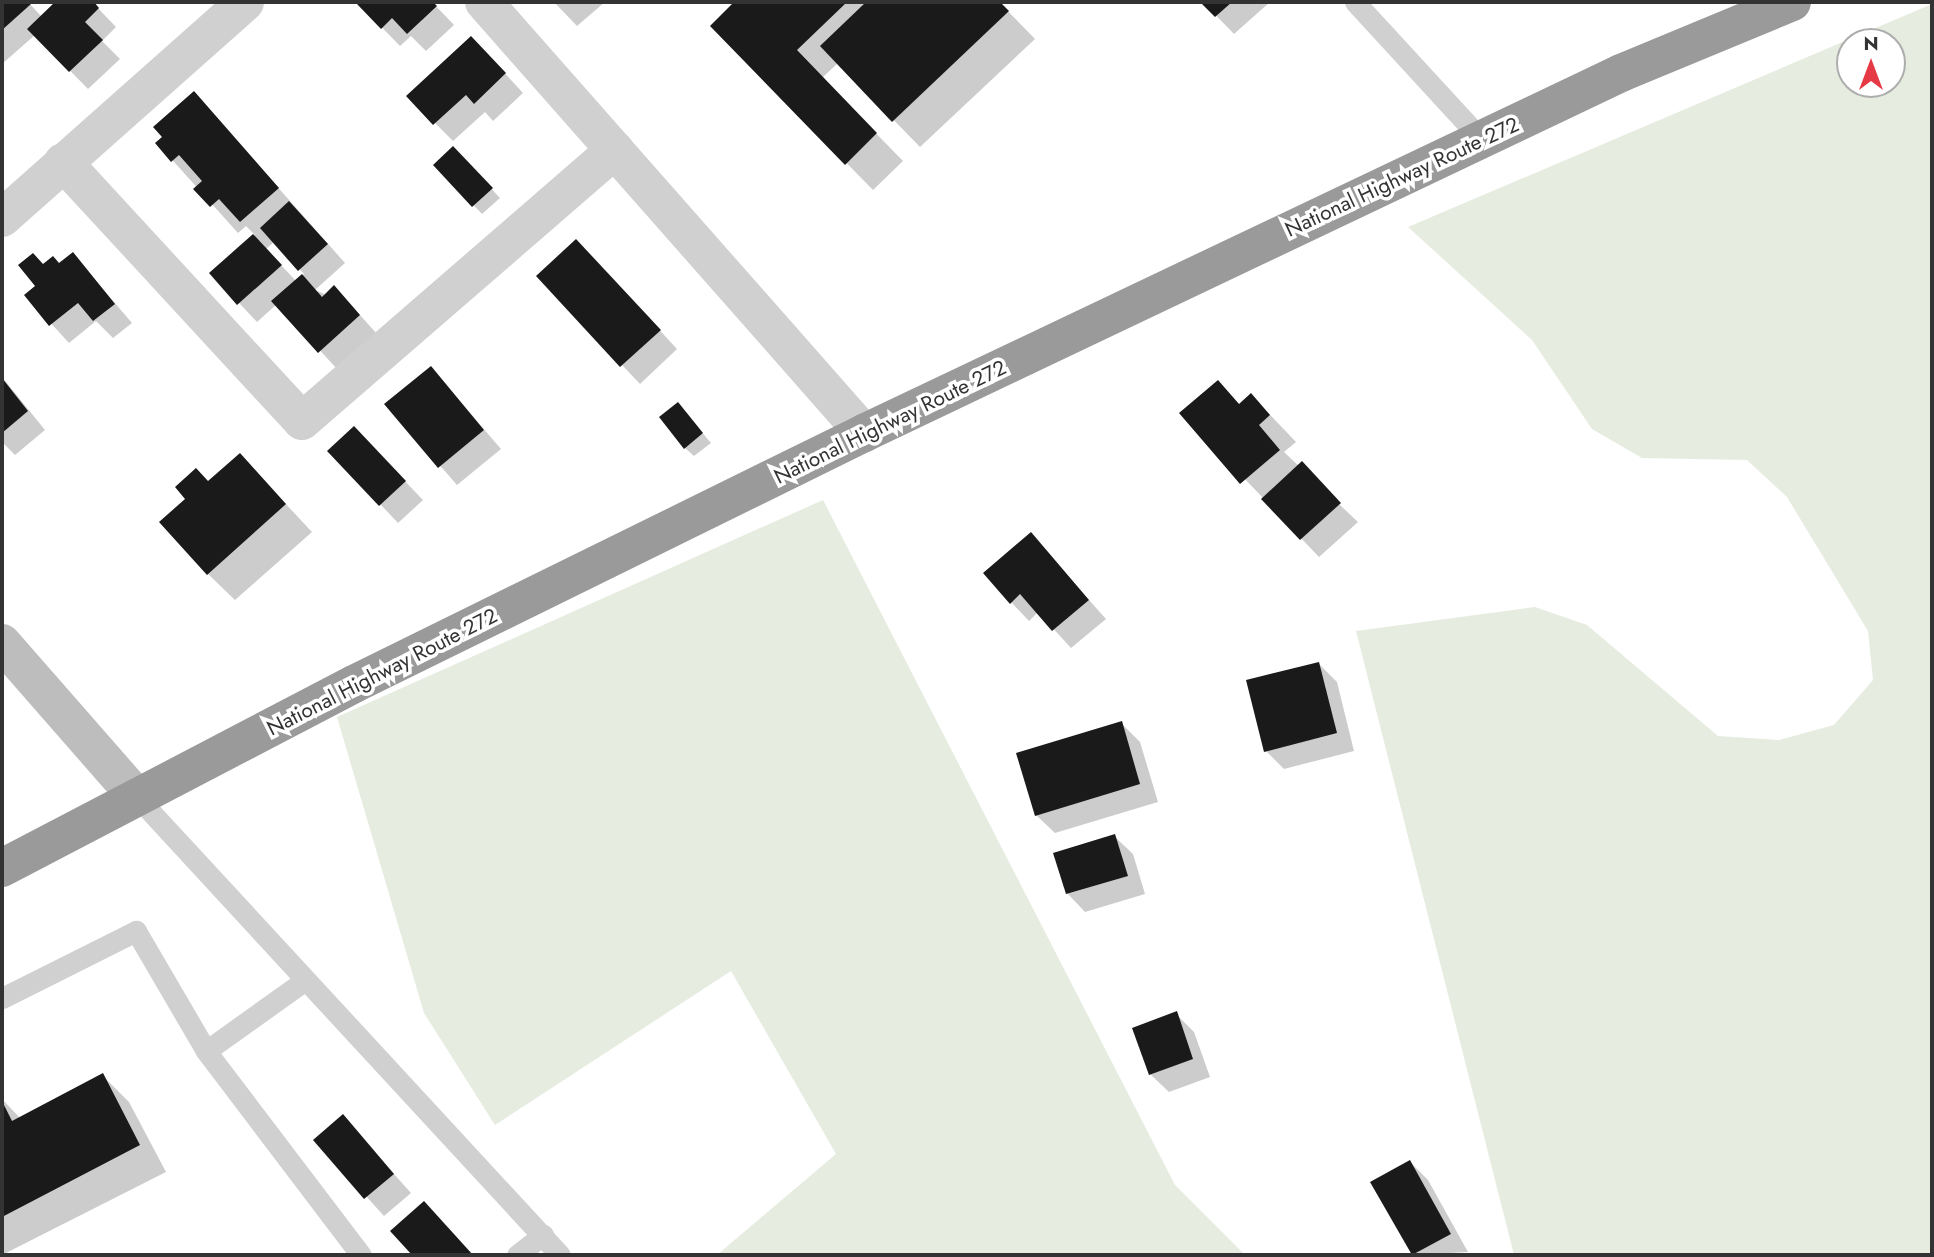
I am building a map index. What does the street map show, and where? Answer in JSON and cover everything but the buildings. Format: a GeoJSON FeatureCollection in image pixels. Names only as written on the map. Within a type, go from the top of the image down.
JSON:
{"type":"FeatureCollection","features":[{"type":"Feature","properties":{"kind":"highway","name":"National Highway Route 272"},"geometry":{"type":"LineString","coordinates":[[2,868],[137,797],[864,433],[1481,139],[1792,2]]}},
{"type":"Feature","properties":{"kind":"street"},"geometry":{"type":"LineString","coordinates":[[2,218],[245,2]]}},
{"type":"Feature","properties":{"kind":"street"},"geometry":{"type":"LineString","coordinates":[[484,2],[864,433]]}},
{"type":"Feature","properties":{"kind":"street"},"geometry":{"type":"LineString","coordinates":[[63,162],[302,421],[615,150]]}},
{"type":"Feature","properties":{"kind":"street"},"geometry":{"type":"LineString","coordinates":[[2,643],[137,797]]}},
{"type":"Feature","properties":{"kind":"lane"},"geometry":{"type":"LineString","coordinates":[[1355,2],[1481,139]]}},
{"type":"Feature","properties":{"kind":"lane"},"geometry":{"type":"LineString","coordinates":[[137,797],[304,981],[560,1255]]}},
{"type":"Feature","properties":{"kind":"lane"},"geometry":{"type":"LineString","coordinates":[[2,998],[136,931],[206,1051],[361,1255]]}},
{"type":"Feature","properties":{"kind":"lane"},"geometry":{"type":"LineString","coordinates":[[206,1051],[304,981]]}},
{"type":"Feature","properties":{"kind":"lane"},"geometry":{"type":"LineString","coordinates":[[517,1255],[543,1235]]}},
{"type":"Feature","properties":{"kind":"shaded area"},"geometry":{"type":"Polygon","coordinates":[[[1932,4],[1932,1255],[1514,1255],[1356,631],[1535,607],[1587,625],[1718,736],[1779,740],[1834,725],[1873,680],[1868,631],[1787,497],[1747,460],[1642,458],[1592,429],[1532,340],[1408,227],[1836,45],[1836,98],[1906,98],[1906,28],[1876,28],[1932,4]]]}},
{"type":"Feature","properties":{"kind":"shaded area"},"geometry":{"type":"Polygon","coordinates":[[[823,500],[1175,1185],[1245,1255],[717,1255],[836,1154],[731,971],[495,1125],[424,1013],[337,717],[823,500]]]}}]}
